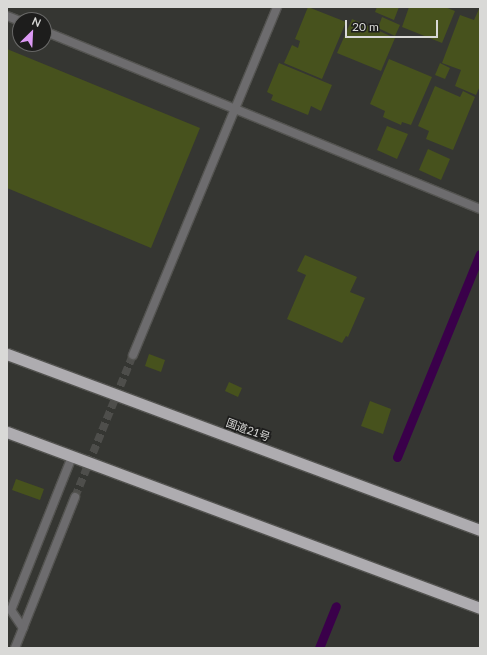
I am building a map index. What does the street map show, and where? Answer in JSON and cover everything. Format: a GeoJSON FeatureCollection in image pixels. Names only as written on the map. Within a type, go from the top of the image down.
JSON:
{"type":"FeatureCollection","features":[{"type":"Feature","properties":{"kind":"highway","name":"国道21号"},"geometry":{"type":"LineString","coordinates":[[7,354],[480,530]]}},
{"type":"Feature","properties":{"kind":"highway"},"geometry":{"type":"LineString","coordinates":[[7,432],[480,608]]}},
{"type":"Feature","properties":{"kind":"street"},"geometry":{"type":"LineString","coordinates":[[133,355],[277,7]]}},
{"type":"Feature","properties":{"kind":"street"},"geometry":{"type":"LineString","coordinates":[[52,34],[480,209]]}},
{"type":"Feature","properties":{"kind":"street"},"geometry":{"type":"LineString","coordinates":[[23,628],[11,610],[72,457]]}},
{"type":"Feature","properties":{"kind":"street"},"geometry":{"type":"LineString","coordinates":[[16,648],[75,497]]}},
{"type":"Feature","properties":{"kind":"building"},"geometry":{"type":"Polygon","coordinates":[[[308,7],[346,22],[322,79],[284,63],[292,45],[298,48],[300,41],[295,39],[308,7]]]}},
{"type":"Feature","properties":{"kind":"building"},"geometry":{"type":"Polygon","coordinates":[[[377,7],[399,7],[394,20],[375,12],[377,7]]]}},
{"type":"Feature","properties":{"kind":"building"},"geometry":{"type":"Polygon","coordinates":[[[409,7],[445,7],[455,11],[442,43],[402,27],[409,7]]]}},
{"type":"Feature","properties":{"kind":"building"},"geometry":{"type":"Polygon","coordinates":[[[479,9],[480,86],[476,95],[455,86],[461,70],[442,63],[460,15],[474,20],[479,9]]]}},
{"type":"Feature","properties":{"kind":"building"},"geometry":{"type":"Polygon","coordinates":[[[382,17],[400,25],[395,36],[378,28],[382,17]]]}},
{"type":"Feature","properties":{"kind":"building"},"geometry":{"type":"Polygon","coordinates":[[[352,19],[395,38],[381,71],[337,53],[352,19]]]}},
{"type":"Feature","properties":{"kind":"building"},"geometry":{"type":"Polygon","coordinates":[[[7,49],[200,128],[151,248],[7,188],[7,49]]]}},
{"type":"Feature","properties":{"kind":"building"},"geometry":{"type":"Polygon","coordinates":[[[389,59],[432,77],[411,125],[402,122],[401,125],[383,117],[385,111],[370,104],[389,59]]]}},
{"type":"Feature","properties":{"kind":"building"},"geometry":{"type":"Polygon","coordinates":[[[279,63],[332,85],[321,111],[311,106],[308,115],[271,100],[273,95],[267,92],[279,63]]]}},
{"type":"Feature","properties":{"kind":"building"},"geometry":{"type":"Polygon","coordinates":[[[440,63],[450,68],[445,79],[435,75],[440,63]]]}},
{"type":"Feature","properties":{"kind":"building"},"geometry":{"type":"Polygon","coordinates":[[[435,86],[460,97],[463,91],[475,97],[453,150],[426,139],[429,131],[418,126],[435,86]]]}},
{"type":"Feature","properties":{"kind":"building"},"geometry":{"type":"Polygon","coordinates":[[[387,126],[408,134],[397,159],[377,150],[387,126]]]}},
{"type":"Feature","properties":{"kind":"building"},"geometry":{"type":"Polygon","coordinates":[[[428,149],[450,159],[441,180],[419,170],[428,149]]]}},
{"type":"Feature","properties":{"kind":"building"},"geometry":{"type":"Polygon","coordinates":[[[305,255],[357,277],[350,292],[365,298],[348,337],[346,336],[342,343],[287,319],[306,275],[297,271],[305,255]]]}},
{"type":"Feature","properties":{"kind":"building"},"geometry":{"type":"Polygon","coordinates":[[[149,354],[165,360],[161,372],[145,366],[149,354]]]}},
{"type":"Feature","properties":{"kind":"building"},"geometry":{"type":"Polygon","coordinates":[[[229,382],[242,388],[238,397],[225,391],[229,382]]]}},
{"type":"Feature","properties":{"kind":"building"},"geometry":{"type":"Polygon","coordinates":[[[370,401],[391,409],[383,434],[361,426],[370,401]]]}},
{"type":"Feature","properties":{"kind":"building"},"geometry":{"type":"Polygon","coordinates":[[[16,479],[44,489],[40,500],[12,490],[16,479]]]}},
{"type":"Feature","properties":{"kind":"waterway"},"geometry":{"type":"LineString","coordinates":[[397,457],[480,254]]}},
{"type":"Feature","properties":{"kind":"waterway"},"geometry":{"type":"LineString","coordinates":[[319,648],[336,606]]}},
{"type":"Feature","properties":{"kind":"tunnel"},"geometry":{"type":"LineString","coordinates":[[75,497],[133,355]]}}]}
